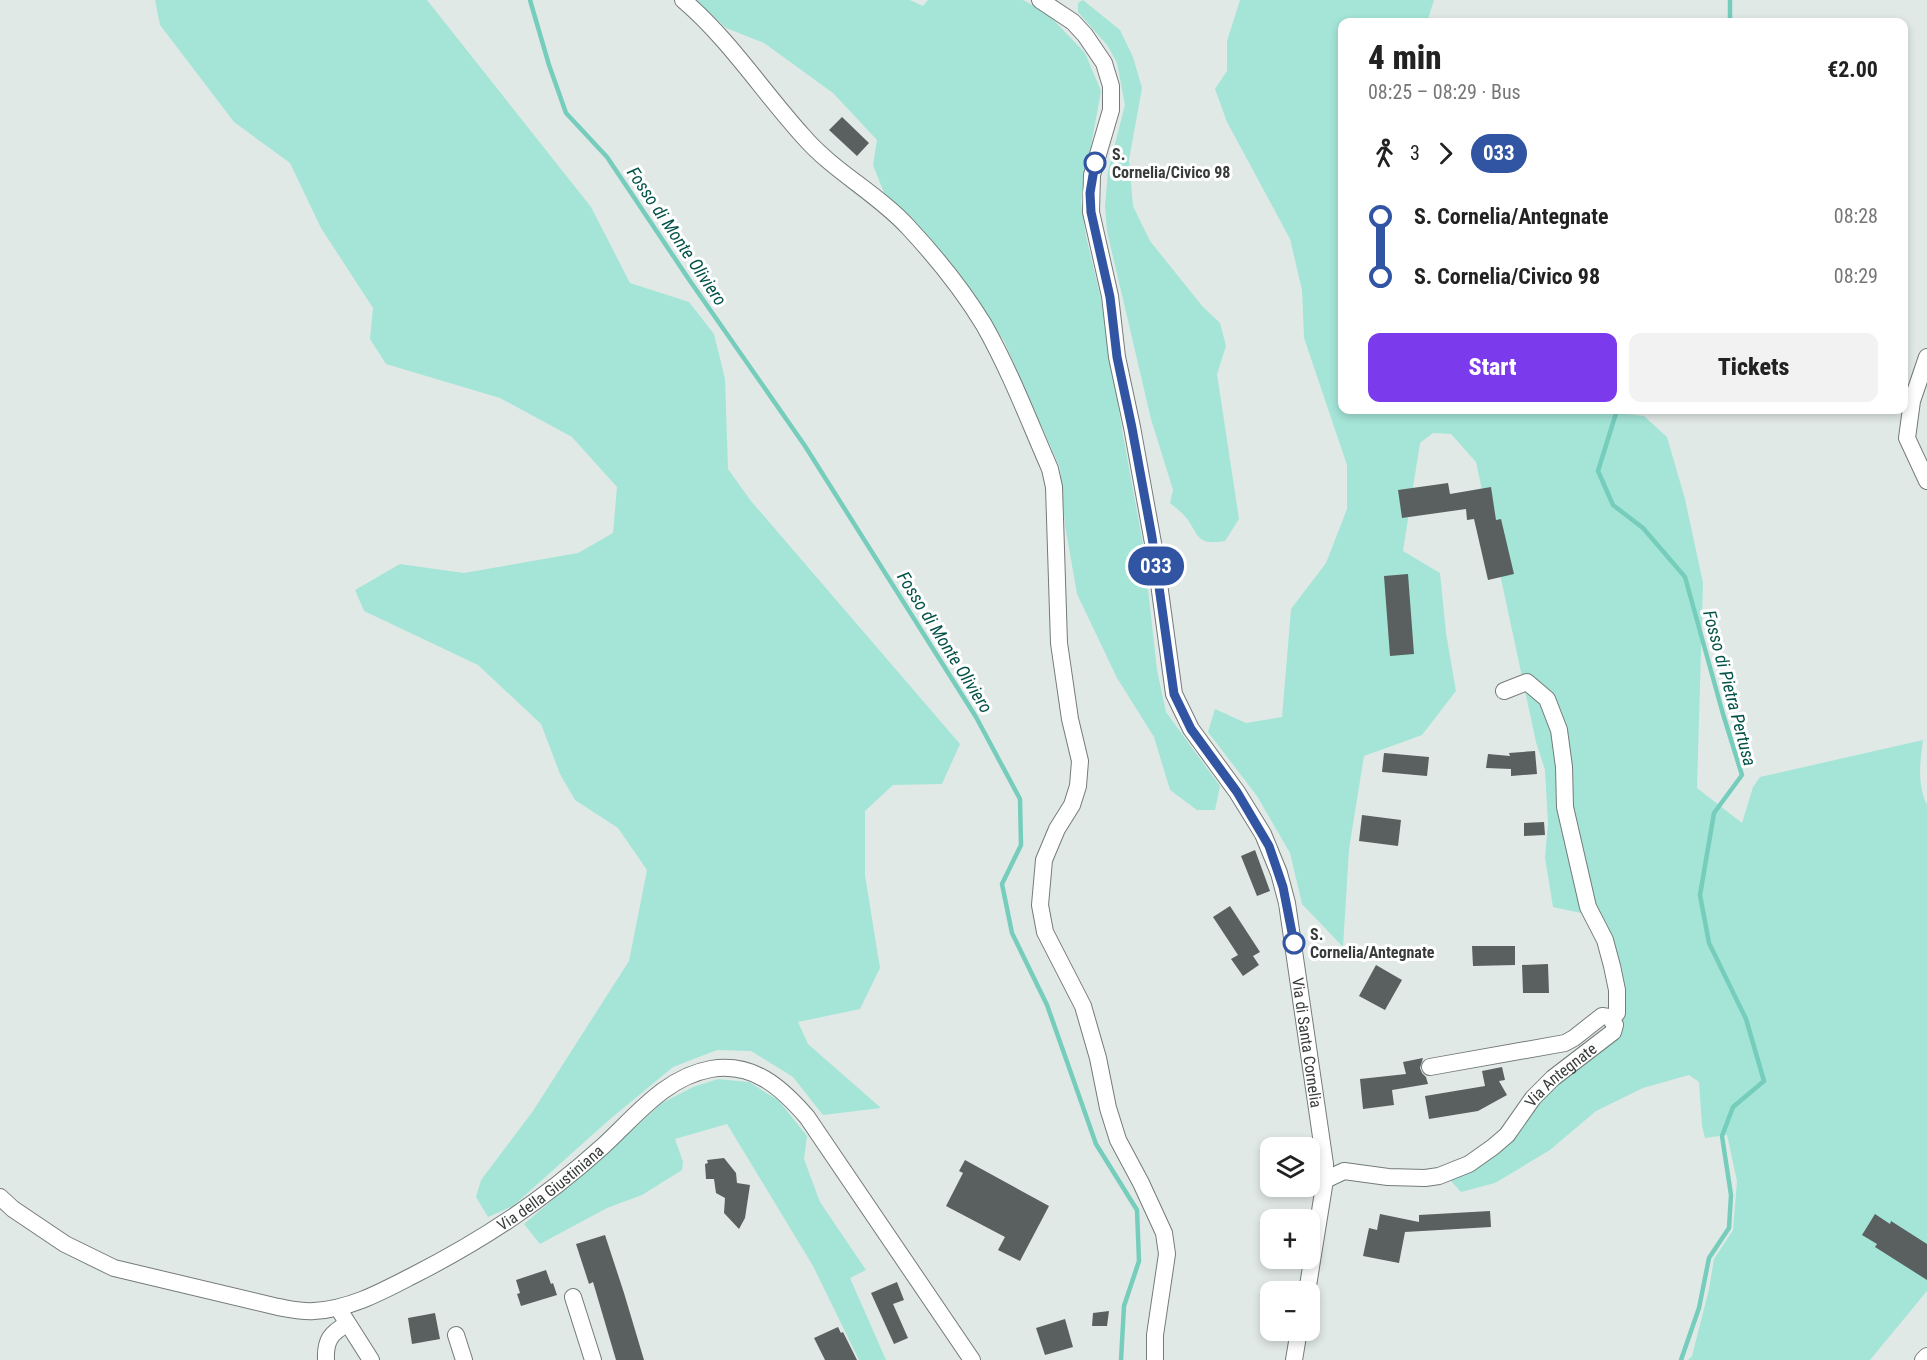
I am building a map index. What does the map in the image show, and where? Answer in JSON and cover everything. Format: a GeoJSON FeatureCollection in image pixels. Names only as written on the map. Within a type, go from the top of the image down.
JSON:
{"type":"FeatureCollection","features":[{"type":"Feature","properties":{"kind":"street"},"geometry":{"type":"LineString","coordinates":[[683,0],[718,35],[803,137],[828,162],[908,227],[960,291],[983,324],[1006,369],[1050,469],[1054,487],[1059,643],[1070,719],[1080,761],[1078,786],[1072,805],[1057,830],[1044,860],[1040,905],[1046,932],[1083,1006],[1118,1140],[1164,1233],[1167,1254],[1155,1335],[1155,1360]]}},
{"type":"Feature","properties":{"kind":"street","name":"Via di Santa Cornelia"},"geometry":{"type":"LineString","coordinates":[[1040,0],[1073,22],[1085,35],[1101,57],[1110,80],[1112,110],[1092,175],[1091,212],[1110,297],[1117,357],[1152,537],[1171,682],[1179,707],[1191,729],[1237,792],[1269,846],[1287,903],[1323,1146],[1325,1180],[1309,1281]]}},
{"type":"Feature","properties":{"kind":"street"},"geometry":{"type":"LineString","coordinates":[[1927,357],[1912,401],[1907,438],[1927,481]]}},
{"type":"Feature","properties":{"kind":"street"},"geometry":{"type":"LineString","coordinates":[[1504,691],[1527,682],[1547,699],[1559,730],[1564,767],[1565,807],[1575,854],[1587,907],[1605,940],[1617,990],[1618,1008],[1612,1019]]}},
{"type":"Feature","properties":{"kind":"street","name":"Via Antegnate"},"geometry":{"type":"LineString","coordinates":[[1325,1180],[1344,1170],[1398,1178],[1425,1178],[1439,1176],[1469,1164],[1493,1148],[1506,1135],[1533,1098],[1553,1078],[1613,1032],[1616,1027],[1612,1019],[1606,1016],[1599,1017],[1582,1033],[1565,1043],[1430,1067]]}},
{"type":"Feature","properties":{"kind":"street","name":"Via della Giustiniana"},"geometry":{"type":"LineString","coordinates":[[0,1197],[13,1209],[66,1244],[114,1268],[302,1311],[338,1308],[374,1296],[461,1251],[513,1219],[563,1181],[670,1085],[700,1071],[721,1068],[749,1070],[779,1088],[807,1117],[972,1360]]}},
{"type":"Feature","properties":{"kind":"street"},"geometry":{"type":"LineString","coordinates":[[573,1297],[593,1360]]}},
{"type":"Feature","properties":{"kind":"street"},"geometry":{"type":"LineString","coordinates":[[338,1308],[371,1360]]}},
{"type":"Feature","properties":{"kind":"street"},"geometry":{"type":"LineString","coordinates":[[326,1360],[325,1350],[331,1334],[347,1324]]}},
{"type":"Feature","properties":{"kind":"street"},"geometry":{"type":"LineString","coordinates":[[456,1335],[464,1360]]}},
{"type":"Feature","properties":{"kind":"street"},"geometry":{"type":"LineString","coordinates":[[1294,1360],[1297,1341]]}},
{"type":"Feature","properties":{"kind":"street"},"geometry":{"type":"LineString","coordinates":[[1923,1360],[1927,1356]]}},
{"type":"Feature","properties":{"kind":"green space"},"geometry":{"type":"Polygon","coordinates":[[[155,0],[427,0],[591,207],[630,283],[689,302],[714,334],[725,379],[728,469],[751,501],[960,744],[942,784],[893,785],[865,811],[865,875],[880,968],[860,1009],[798,1022],[808,1044],[881,1108],[823,1115],[793,1077],[751,1051],[717,1050],[673,1067],[609,1120],[513,1206],[488,1217],[476,1197],[481,1180],[533,1111],[629,961],[647,870],[618,828],[575,800],[560,774],[541,724],[478,665],[364,611],[355,590],[400,564],[464,573],[578,553],[613,533],[617,487],[572,437],[500,398],[386,364],[370,339],[373,308],[321,228],[290,163],[234,122],[160,25],[155,0]]]}},
{"type":"Feature","properties":{"kind":"green space"},"geometry":{"type":"Polygon","coordinates":[[[696,0],[910,0],[923,6],[928,0],[1023,0],[1047,13],[1085,53],[1101,91],[1081,201],[1086,236],[1101,299],[1143,544],[1157,670],[1166,712],[1220,786],[1215,810],[1197,810],[1170,790],[1154,737],[1117,678],[1077,594],[1065,525],[1060,468],[1004,341],[957,273],[927,236],[886,198],[873,165],[877,140],[833,93],[764,43],[726,28],[696,0]]]}},
{"type":"Feature","properties":{"kind":"green space"},"geometry":{"type":"Polygon","coordinates":[[[1083,0],[1120,30],[1133,57],[1142,88],[1129,160],[1133,206],[1150,241],[1203,307],[1220,323],[1226,346],[1217,374],[1239,519],[1225,541],[1210,542],[1201,539],[1186,517],[1170,503],[1173,490],[1151,419],[1107,231],[1105,206],[1108,171],[1125,105],[1117,63],[1107,45],[1078,12],[1078,3],[1083,0]]]}},
{"type":"Feature","properties":{"kind":"green space"},"geometry":{"type":"Polygon","coordinates":[[[1240,0],[1434,0],[1428,18],[1338,18],[1338,414],[1628,414],[1644,416],[1667,437],[1685,499],[1703,583],[1697,788],[1742,823],[1753,787],[1760,777],[1923,740],[1920,765],[1922,789],[1927,805],[1927,1291],[1870,1360],[1688,1360],[1692,1356],[1714,1259],[1733,1230],[1737,1181],[1727,1135],[1705,1138],[1699,1082],[1689,1075],[1643,1088],[1596,1111],[1550,1150],[1495,1183],[1461,1192],[1451,1181],[1543,1096],[1614,1039],[1623,1022],[1608,941],[1581,913],[1553,907],[1545,858],[1548,823],[1545,770],[1536,742],[1476,462],[1451,434],[1433,433],[1420,443],[1403,551],[1440,573],[1446,633],[1456,691],[1422,735],[1364,756],[1349,849],[1343,947],[1302,904],[1290,853],[1257,796],[1208,732],[1215,709],[1246,723],[1282,717],[1291,609],[1326,563],[1347,509],[1347,465],[1304,338],[1302,290],[1290,239],[1227,122],[1215,89],[1227,71],[1227,41],[1240,0]]]}},
{"type":"Feature","properties":{"kind":"green space"},"geometry":{"type":"Polygon","coordinates":[[[718,1079],[749,1082],[779,1101],[807,1136],[804,1159],[820,1202],[866,1270],[850,1278],[886,1360],[859,1360],[813,1266],[727,1124],[675,1139],[683,1162],[682,1170],[642,1195],[607,1208],[540,1244],[524,1224],[662,1103],[693,1087],[718,1079]]]}},
{"type":"Feature","properties":{"kind":"building"},"geometry":{"type":"Polygon","coordinates":[[[842,117],[869,143],[857,156],[829,130],[842,117]]]}},
{"type":"Feature","properties":{"kind":"building"},"geometry":{"type":"Polygon","coordinates":[[[1448,483],[1450,494],[1491,487],[1496,520],[1501,519],[1514,574],[1488,580],[1474,519],[1467,520],[1466,509],[1402,518],[1398,490],[1448,483]]]}},
{"type":"Feature","properties":{"kind":"building"},"geometry":{"type":"Polygon","coordinates":[[[1408,574],[1414,654],[1390,656],[1384,576],[1408,574]]]}},
{"type":"Feature","properties":{"kind":"building"},"geometry":{"type":"Polygon","coordinates":[[[1535,751],[1537,774],[1511,776],[1511,769],[1486,768],[1488,754],[1510,756],[1509,753],[1535,751]]]}},
{"type":"Feature","properties":{"kind":"building"},"geometry":{"type":"Polygon","coordinates":[[[1384,753],[1429,757],[1427,776],[1382,772],[1384,753]]]}},
{"type":"Feature","properties":{"kind":"building"},"geometry":{"type":"Polygon","coordinates":[[[1362,815],[1401,820],[1398,846],[1359,841],[1362,815]]]}},
{"type":"Feature","properties":{"kind":"building"},"geometry":{"type":"Polygon","coordinates":[[[1544,822],[1545,835],[1524,836],[1524,823],[1544,822]]]}},
{"type":"Feature","properties":{"kind":"building"},"geometry":{"type":"Polygon","coordinates":[[[1255,850],[1270,891],[1257,896],[1241,856],[1255,850]]]}},
{"type":"Feature","properties":{"kind":"building"},"geometry":{"type":"Polygon","coordinates":[[[1230,906],[1260,952],[1253,956],[1259,965],[1243,976],[1231,959],[1238,955],[1213,917],[1230,906]]]}},
{"type":"Feature","properties":{"kind":"building"},"geometry":{"type":"Polygon","coordinates":[[[1472,946],[1515,946],[1515,965],[1473,966],[1472,946]]]}},
{"type":"Feature","properties":{"kind":"building"},"geometry":{"type":"Polygon","coordinates":[[[1548,964],[1549,993],[1523,993],[1522,965],[1548,964]]]}},
{"type":"Feature","properties":{"kind":"building"},"geometry":{"type":"Polygon","coordinates":[[[1376,965],[1402,980],[1385,1010],[1359,996],[1376,965]]]}},
{"type":"Feature","properties":{"kind":"building"},"geometry":{"type":"Polygon","coordinates":[[[1423,1058],[1420,1068],[1428,1084],[1392,1090],[1394,1105],[1363,1109],[1360,1079],[1406,1074],[1403,1062],[1423,1058]]]}},
{"type":"Feature","properties":{"kind":"building"},"geometry":{"type":"Polygon","coordinates":[[[1502,1067],[1505,1080],[1499,1081],[1507,1095],[1478,1111],[1429,1119],[1425,1096],[1485,1086],[1482,1071],[1502,1067]]]}},
{"type":"Feature","properties":{"kind":"building"},"geometry":{"type":"Polygon","coordinates":[[[724,1158],[736,1173],[737,1183],[750,1185],[745,1218],[739,1229],[724,1213],[725,1198],[716,1193],[714,1179],[706,1179],[707,1160],[724,1158]]]}},
{"type":"Feature","properties":{"kind":"building"},"geometry":{"type":"Polygon","coordinates":[[[965,1160],[1049,1206],[1020,1261],[998,1250],[1005,1237],[946,1206],[963,1173],[959,1171],[965,1160]]]}},
{"type":"Feature","properties":{"kind":"building"},"geometry":{"type":"Polygon","coordinates":[[[1490,1211],[1491,1227],[1405,1232],[1399,1263],[1363,1256],[1369,1228],[1377,1230],[1380,1214],[1419,1222],[1419,1215],[1490,1211]]]}},
{"type":"Feature","properties":{"kind":"building"},"geometry":{"type":"Polygon","coordinates":[[[1875,1214],[1890,1224],[1891,1221],[1927,1244],[1927,1280],[1875,1247],[1877,1244],[1862,1235],[1875,1214]]]}},
{"type":"Feature","properties":{"kind":"building"},"geometry":{"type":"Polygon","coordinates":[[[605,1235],[644,1360],[616,1360],[593,1282],[589,1284],[576,1244],[605,1235]]]}},
{"type":"Feature","properties":{"kind":"building"},"geometry":{"type":"Polygon","coordinates":[[[546,1270],[557,1295],[521,1306],[516,1280],[546,1270]]]}},
{"type":"Feature","properties":{"kind":"building"},"geometry":{"type":"Polygon","coordinates":[[[897,1282],[904,1300],[893,1304],[908,1338],[894,1344],[871,1293],[897,1282]]]}},
{"type":"Feature","properties":{"kind":"building"},"geometry":{"type":"Polygon","coordinates":[[[1109,1311],[1107,1326],[1092,1326],[1093,1313],[1109,1311]]]}},
{"type":"Feature","properties":{"kind":"building"},"geometry":{"type":"Polygon","coordinates":[[[435,1313],[440,1339],[412,1344],[408,1318],[435,1313]]]}},
{"type":"Feature","properties":{"kind":"building"},"geometry":{"type":"Polygon","coordinates":[[[1065,1319],[1073,1347],[1045,1355],[1036,1328],[1065,1319]]]}},
{"type":"Feature","properties":{"kind":"building"},"geometry":{"type":"Polygon","coordinates":[[[838,1327],[841,1333],[843,1332],[857,1360],[825,1360],[814,1338],[838,1327]]]}},
{"type":"Feature","properties":{"kind":"waterway","name":"Fosso di Monte Oliviero"},"geometry":{"type":"LineString","coordinates":[[530,0],[566,113],[607,157],[805,446],[976,717],[1020,799],[1021,845],[1002,884],[1012,933],[1047,1005],[1096,1144],[1137,1210],[1139,1261],[1124,1306],[1121,1360]]}},
{"type":"Feature","properties":{"kind":"waterway","name":"Fosso di Pietra Pertusa"},"geometry":{"type":"LineString","coordinates":[[1730,0],[1730,18]]}},
{"type":"Feature","properties":{"kind":"waterway","name":"Fosso di Pietra Pertusa"},"geometry":{"type":"LineString","coordinates":[[1616,414],[1598,471],[1613,505],[1643,528],[1685,577],[1742,775],[1714,813],[1700,895],[1709,943],[1746,1019],[1764,1081],[1733,1107],[1722,1136],[1731,1195],[1729,1228],[1709,1258],[1699,1308],[1681,1360]]}},
{"type":"Feature","properties":{"kind":"bus line","name":"033"},"geometry":{"type":"LineString","coordinates":[[1095,163],[1090,193],[1091,212],[1110,297],[1117,357],[1155,554],[1174,694],[1191,729],[1237,792],[1269,846],[1283,887],[1294,943]]}},
{"type":"Feature","properties":{"kind":"place","name":"S. Cornelia/Civico 98"},"geometry":{"type":"Point","coordinates":[1095,163]}},
{"type":"Feature","properties":{"kind":"place","name":"S. Cornelia/Antegnate"},"geometry":{"type":"Point","coordinates":[1294,943]}}]}
